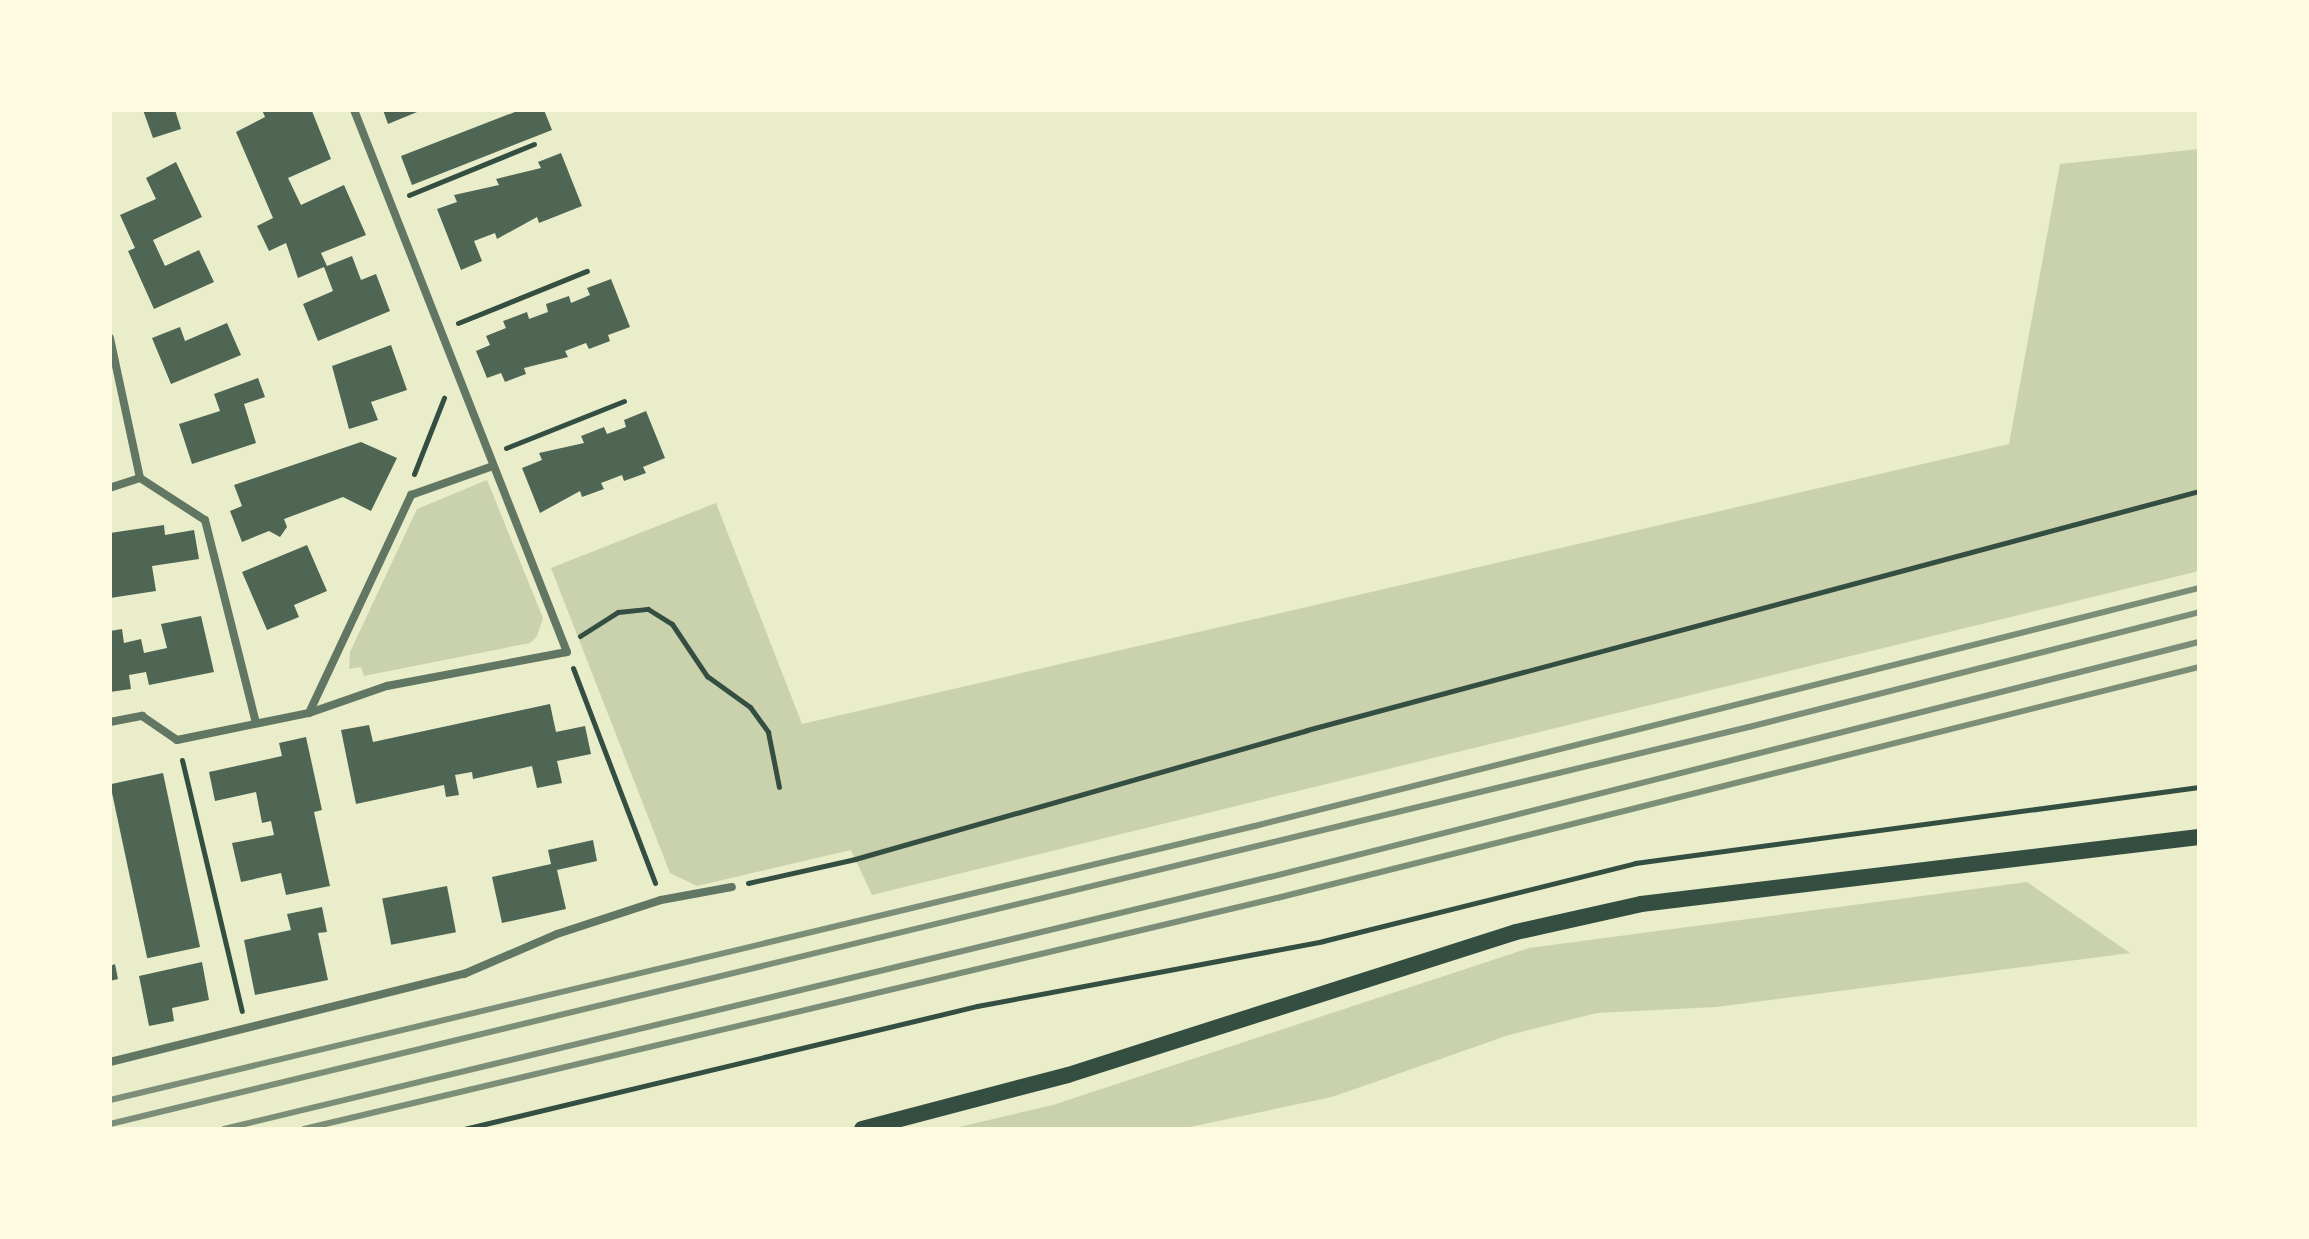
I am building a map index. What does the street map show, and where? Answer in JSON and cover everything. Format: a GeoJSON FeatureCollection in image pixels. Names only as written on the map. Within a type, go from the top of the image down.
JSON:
{"type":"FeatureCollection","features":[{"type":"Feature","properties":{"kind":"main road"},"geometry":{"type":"LineString","coordinates":[[862,1129],[1068,1075],[1516,932],[1641,904],[2199,837]]}},
{"type":"Feature","properties":{"kind":"street"},"geometry":{"type":"LineString","coordinates":[[110,722],[142,716],[177,740],[309,713],[387,686],[565,648],[354,110]]}},
{"type":"Feature","properties":{"kind":"street"},"geometry":{"type":"LineString","coordinates":[[110,338],[140,478],[205,520],[256,723]]}},
{"type":"Feature","properties":{"kind":"street"},"geometry":{"type":"LineString","coordinates":[[309,713],[411,495],[493,466]]}},
{"type":"Feature","properties":{"kind":"street"},"geometry":{"type":"LineString","coordinates":[[110,488],[140,478]]}},
{"type":"Feature","properties":{"kind":"street"},"geometry":{"type":"LineString","coordinates":[[110,1062],[464,974],[557,934],[661,900],[732,887]]}},
{"type":"Feature","properties":{"kind":"path"},"geometry":{"type":"LineString","coordinates":[[389,203],[534,144]]}},
{"type":"Feature","properties":{"kind":"path"},"geometry":{"type":"LineString","coordinates":[[440,330],[587,271]]}},
{"type":"Feature","properties":{"kind":"path"},"geometry":{"type":"LineString","coordinates":[[411,495],[415,464],[447,392],[461,386]]}},
{"type":"Feature","properties":{"kind":"path"},"geometry":{"type":"LineString","coordinates":[[489,455],[624,401]]}},
{"type":"Feature","properties":{"kind":"path"},"geometry":{"type":"LineString","coordinates":[[732,887],[855,859],[1307,730],[2199,491]]}},
{"type":"Feature","properties":{"kind":"path"},"geometry":{"type":"LineString","coordinates":[[661,900],[565,648],[618,612],[648,609],[672,624],[707,676],[750,707],[768,732],[779,787]]}},
{"type":"Feature","properties":{"kind":"path"},"geometry":{"type":"LineString","coordinates":[[177,740],[247,1030]]}},
{"type":"Feature","properties":{"kind":"path"},"geometry":{"type":"LineString","coordinates":[[464,1129],[977,1006],[1323,941],[1635,863],[2199,787]]}},
{"type":"Feature","properties":{"kind":"green space"},"geometry":{"type":"Polygon","coordinates":[[[2199,149],[2199,571],[872,895],[851,850],[697,886],[670,873],[551,568],[716,503],[802,724],[2009,444],[2060,164],[2199,149]]]}},
{"type":"Feature","properties":{"kind":"green space"},"geometry":{"type":"Polygon","coordinates":[[[487,480],[543,618],[537,636],[530,643],[364,676],[361,667],[349,669],[350,652],[417,509],[487,480]]]}},
{"type":"Feature","properties":{"kind":"green space"},"geometry":{"type":"Polygon","coordinates":[[[2027,882],[2130,953],[1716,1007],[1597,1013],[1509,1035],[1332,1097],[1180,1129],[950,1129],[1053,1105],[1529,948],[2027,882]]]}},
{"type":"Feature","properties":{"kind":"building"},"geometry":{"type":"Polygon","coordinates":[[[143,110],[175,110],[181,129],[153,138],[143,110]]]}},
{"type":"Feature","properties":{"kind":"building"},"geometry":{"type":"Polygon","coordinates":[[[262,110],[312,111],[331,159],[288,178],[301,205],[344,185],[366,235],[321,253],[327,266],[352,256],[361,280],[376,274],[390,311],[318,341],[303,304],[333,291],[324,267],[298,278],[286,243],[269,251],[257,226],[273,218],[236,132],[265,117],[262,110]]]}},
{"type":"Feature","properties":{"kind":"building"},"geometry":{"type":"Polygon","coordinates":[[[383,110],[422,110],[388,124],[383,110]]]}},
{"type":"Feature","properties":{"kind":"building"},"geometry":{"type":"Polygon","coordinates":[[[520,110],[544,110],[552,130],[412,185],[401,156],[520,110]]]}},
{"type":"Feature","properties":{"kind":"building"},"geometry":{"type":"Polygon","coordinates":[[[561,153],[582,206],[539,223],[537,217],[497,239],[495,233],[474,241],[482,261],[461,270],[437,209],[457,202],[454,195],[499,185],[496,179],[541,168],[538,162],[561,153]]]}},
{"type":"Feature","properties":{"kind":"building"},"geometry":{"type":"Polygon","coordinates":[[[176,162],[202,217],[153,240],[165,266],[199,250],[214,282],[154,309],[128,251],[135,248],[120,215],[156,199],[146,178],[176,162]]]}},
{"type":"Feature","properties":{"kind":"building"},"geometry":{"type":"Polygon","coordinates":[[[611,279],[630,327],[608,335],[610,341],[589,349],[586,343],[565,351],[568,357],[524,368],[526,374],[505,382],[501,373],[487,378],[476,351],[490,345],[486,336],[506,328],[503,321],[527,312],[529,319],[548,312],[546,304],[569,296],[571,303],[590,295],[587,288],[611,279]]]}},
{"type":"Feature","properties":{"kind":"building"},"geometry":{"type":"Polygon","coordinates":[[[227,323],[241,355],[171,384],[152,338],[180,327],[185,341],[227,323]]]}},
{"type":"Feature","properties":{"kind":"building"},"geometry":{"type":"Polygon","coordinates":[[[391,345],[407,390],[371,402],[378,420],[349,429],[332,366],[391,345]]]}},
{"type":"Feature","properties":{"kind":"building"},"geometry":{"type":"Polygon","coordinates":[[[258,378],[265,397],[244,404],[256,443],[192,464],[179,424],[220,411],[214,394],[258,378]]]}},
{"type":"Feature","properties":{"kind":"building"},"geometry":{"type":"Polygon","coordinates":[[[646,411],[665,458],[643,467],[646,473],[624,481],[622,475],[601,483],[604,489],[582,497],[580,491],[540,513],[522,468],[542,460],[539,453],[584,443],[581,436],[604,427],[607,434],[626,427],[624,420],[646,411]]]}},
{"type":"Feature","properties":{"kind":"building"},"geometry":{"type":"Polygon","coordinates":[[[361,442],[397,458],[371,511],[343,497],[284,519],[287,527],[280,537],[269,531],[242,542],[230,511],[242,506],[234,485],[361,442]]]}},
{"type":"Feature","properties":{"kind":"building"},"geometry":{"type":"Polygon","coordinates":[[[164,525],[165,535],[194,530],[199,559],[152,566],[156,591],[110,598],[110,533],[164,525]]]}},
{"type":"Feature","properties":{"kind":"building"},"geometry":{"type":"Polygon","coordinates":[[[307,545],[327,591],[294,605],[299,617],[267,630],[242,572],[307,545]]]}},
{"type":"Feature","properties":{"kind":"building"},"geometry":{"type":"Polygon","coordinates":[[[201,616],[214,672],[149,685],[146,672],[129,675],[131,689],[110,692],[110,631],[122,629],[124,643],[141,639],[144,653],[167,648],[161,624],[201,616]]]}},
{"type":"Feature","properties":{"kind":"building"},"geometry":{"type":"Polygon","coordinates":[[[550,704],[556,732],[585,726],[591,754],[557,761],[562,783],[537,788],[532,766],[473,779],[472,772],[455,775],[459,795],[446,797],[444,785],[356,804],[341,730],[369,725],[373,742],[550,704]]]}},
{"type":"Feature","properties":{"kind":"building"},"geometry":{"type":"Polygon","coordinates":[[[306,737],[322,810],[314,812],[330,886],[286,895],[281,873],[241,882],[232,843],[274,835],[271,821],[262,823],[256,792],[215,801],[209,772],[282,756],[279,743],[306,737]]]}},
{"type":"Feature","properties":{"kind":"building"},"geometry":{"type":"Polygon","coordinates":[[[163,773],[200,947],[147,958],[110,784],[163,773]]]}},
{"type":"Feature","properties":{"kind":"building"},"geometry":{"type":"Polygon","coordinates":[[[593,840],[597,861],[557,870],[566,909],[502,923],[492,877],[551,864],[548,850],[593,840]]]}},
{"type":"Feature","properties":{"kind":"building"},"geometry":{"type":"Polygon","coordinates":[[[447,886],[456,932],[391,945],[382,899],[447,886]]]}},
{"type":"Feature","properties":{"kind":"building"},"geometry":{"type":"Polygon","coordinates":[[[322,907],[327,932],[318,933],[328,980],[255,995],[244,940],[291,930],[287,914],[322,907]]]}},
{"type":"Feature","properties":{"kind":"building"},"geometry":{"type":"Polygon","coordinates":[[[202,962],[209,1000],[172,1008],[174,1021],[149,1026],[139,976],[202,962]]]}},
{"type":"Feature","properties":{"kind":"building"},"geometry":{"type":"Polygon","coordinates":[[[115,964],[118,979],[110,981],[110,966],[115,964]]]}},
{"type":"Feature","properties":{"kind":"railway"},"geometry":{"type":"LineString","coordinates":[[110,1100],[1255,826],[2199,588]]}},
{"type":"Feature","properties":{"kind":"railway"},"geometry":{"type":"LineString","coordinates":[[110,1124],[1749,727],[2199,612]]}},
{"type":"Feature","properties":{"kind":"railway"},"geometry":{"type":"LineString","coordinates":[[224,1129],[1270,877],[2199,642]]}},
{"type":"Feature","properties":{"kind":"railway"},"geometry":{"type":"LineString","coordinates":[[304,1129],[1277,898],[2199,667]]}}]}
